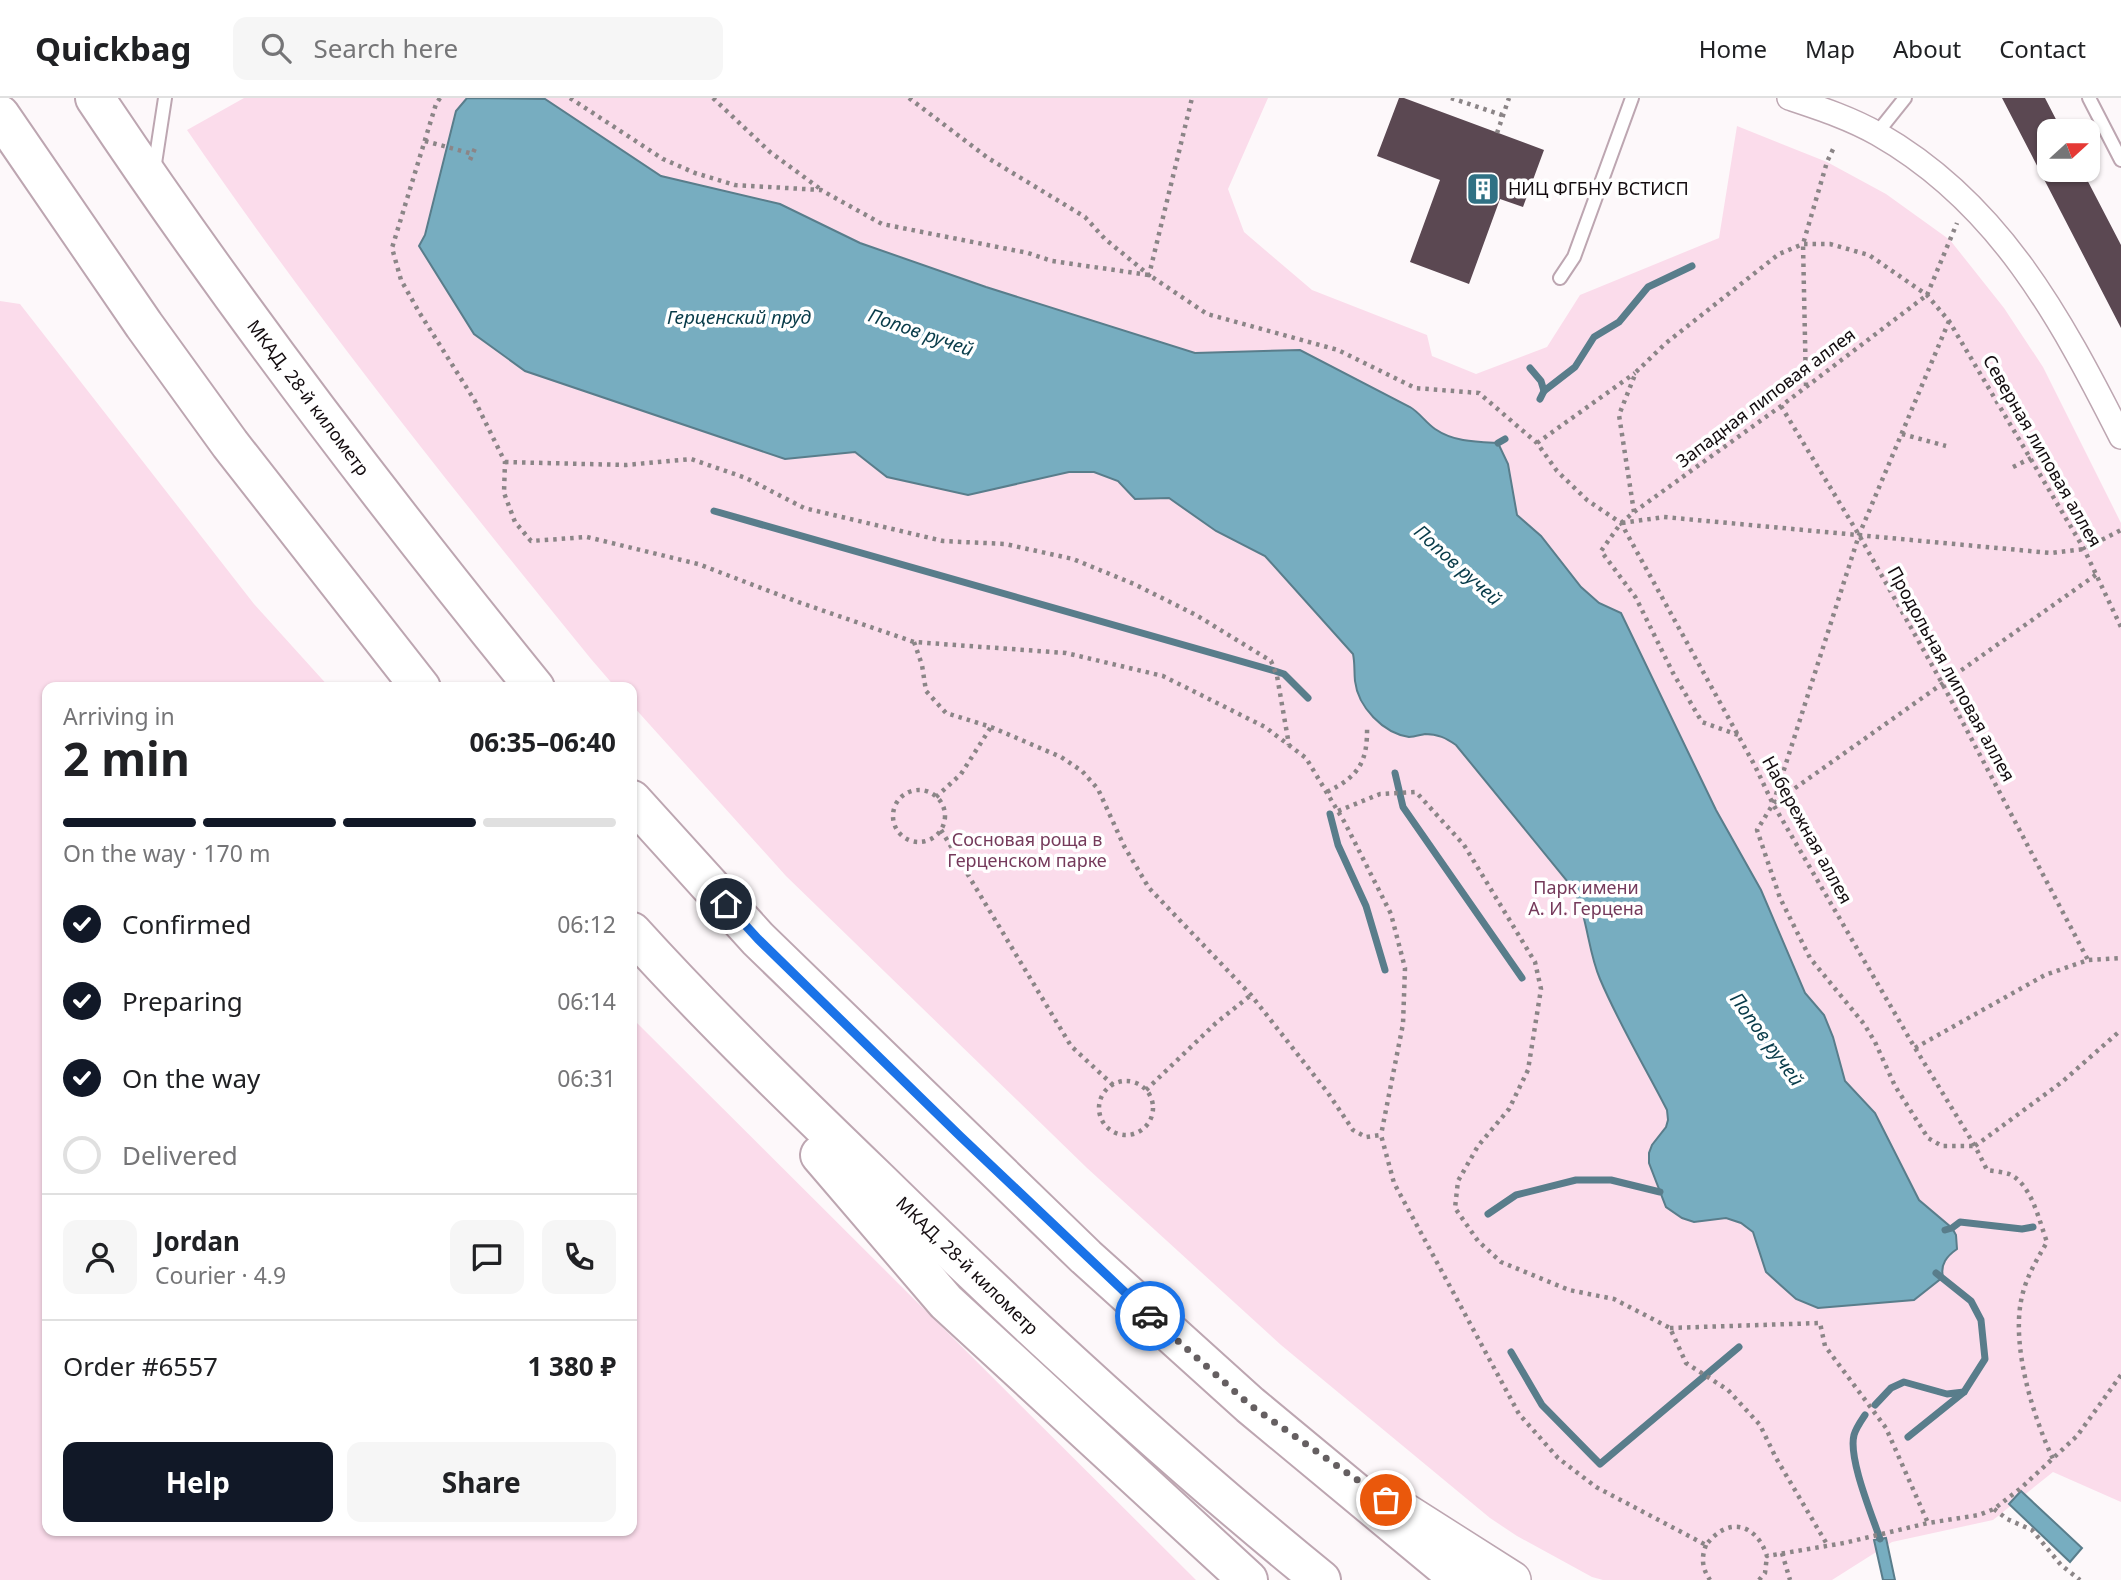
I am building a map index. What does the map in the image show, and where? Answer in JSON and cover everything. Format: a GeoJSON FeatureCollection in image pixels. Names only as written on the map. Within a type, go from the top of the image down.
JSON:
{"type":"FeatureCollection","features":[{"type":"Feature","properties":{"kind":"highway","name":"МКАД, 28-й километр"},"geometry":{"type":"LineString","coordinates":[[95,98],[301,391],[530,682]]}},
{"type":"Feature","properties":{"kind":"highway"},"geometry":{"type":"LineString","coordinates":[[0,114],[144,326],[222,433],[416,682]]}},
{"type":"Feature","properties":{"kind":"highway"},"geometry":{"type":"LineString","coordinates":[[637,805],[777,958],[1057,1230],[1250,1405],[1461,1580]]}},
{"type":"Feature","properties":{"kind":"highway","name":"МКАД, 28-й километр"},"geometry":{"type":"LineString","coordinates":[[637,939],[695,1001],[997,1295],[1192,1472],[1321,1580]]}},
{"type":"Feature","properties":{"kind":"highway"},"geometry":{"type":"LineString","coordinates":[[637,940],[946,1302],[1248,1580]]}},
{"type":"Feature","properties":{"kind":"main road"},"geometry":{"type":"LineString","coordinates":[[1250,1405],[1386,1500],[1512,1580]]}},
{"type":"Feature","properties":{"kind":"street"},"geometry":{"type":"LineString","coordinates":[[1789,98],[1839,115],[1877,133],[1952,188],[1989,224],[2018,258],[2046,300],[2121,437]]}},
{"type":"Feature","properties":{"kind":"lane"},"geometry":{"type":"LineString","coordinates":[[153,184],[165,98]]}},
{"type":"Feature","properties":{"kind":"lane"},"geometry":{"type":"LineString","coordinates":[[1560,278],[1574,257],[1632,98]]}},
{"type":"Feature","properties":{"kind":"lane"},"geometry":{"type":"LineString","coordinates":[[1877,133],[1905,98]]}},
{"type":"Feature","properties":{"kind":"lane"},"geometry":{"type":"LineString","coordinates":[[2089,98],[2121,160]]}},
{"type":"Feature","properties":{"kind":"path"},"geometry":{"type":"LineString","coordinates":[[440,98],[392,248],[401,280],[475,401],[505,462],[504,494],[515,522],[531,541],[587,537],[698,564],[914,642],[1066,653],[1163,676],[1265,727],[1306,758],[1338,811],[1391,914],[1405,968],[1403,1024],[1381,1135],[1394,1183],[1519,1414],[1558,1458],[1596,1487],[1706,1545]]}},
{"type":"Feature","properties":{"kind":"path"},"geometry":{"type":"LineString","coordinates":[[570,98],[663,159],[695,173],[735,185],[821,190]]}},
{"type":"Feature","properties":{"kind":"path"},"geometry":{"type":"LineString","coordinates":[[713,98],[770,152],[821,190],[883,224],[1028,253],[1052,261],[1149,275]]}},
{"type":"Feature","properties":{"kind":"path"},"geometry":{"type":"LineString","coordinates":[[909,98],[988,158],[1085,217],[1105,239],[1149,275],[1207,314],[1338,350],[1415,388],[1479,393],[1537,443],[1557,471],[1577,491],[1621,523],[1664,517],[2051,553],[2084,549],[2121,530]]}},
{"type":"Feature","properties":{"kind":"path"},"geometry":{"type":"LineString","coordinates":[[1149,275],[1192,98]]}},
{"type":"Feature","properties":{"kind":"path"},"geometry":{"type":"LineString","coordinates":[[1451,98],[1502,115]]}},
{"type":"Feature","properties":{"kind":"path"},"geometry":{"type":"LineString","coordinates":[[1497,132],[1509,98]]}},
{"type":"Feature","properties":{"kind":"path"},"geometry":{"type":"LineString","coordinates":[[425,141],[473,154]]}},
{"type":"Feature","properties":{"kind":"path"},"geometry":{"type":"LineString","coordinates":[[1806,387],[1803,244],[1835,145]]}},
{"type":"Feature","properties":{"kind":"path"},"geometry":{"type":"LineString","coordinates":[[470,160],[476,146]]}},
{"type":"Feature","properties":{"kind":"path"},"geometry":{"type":"LineString","coordinates":[[1927,295],[1957,223]]}},
{"type":"Feature","properties":{"kind":"path"},"geometry":{"type":"LineString","coordinates":[[1537,443],[1636,372],[1666,343],[1779,254],[1803,244]]}},
{"type":"Feature","properties":{"kind":"path","name":"Северная липовая аллея"},"geometry":{"type":"LineString","coordinates":[[1803,244],[1830,244],[1869,255],[1927,295],[1949,320],[2084,549],[2121,627]]}},
{"type":"Feature","properties":{"kind":"path","name":"Западная липовая аллея"},"geometry":{"type":"LineString","coordinates":[[1738,736],[1702,722],[1673,673],[1636,598],[1601,551],[1621,523],[1634,512],[1782,406],[1927,295]]}},
{"type":"Feature","properties":{"kind":"path"},"geometry":{"type":"LineString","coordinates":[[1949,320],[1860,535],[1773,804],[1757,830],[1780,898],[1810,958],[1864,1024],[1895,1086],[1928,1138],[1942,1146],[1975,1146],[2062,1082],[2121,1030]]}},
{"type":"Feature","properties":{"kind":"path"},"geometry":{"type":"LineString","coordinates":[[1634,512],[1619,415],[1636,372]]}},
{"type":"Feature","properties":{"kind":"path","name":"Продольная липовая аллея"},"geometry":{"type":"LineString","coordinates":[[1782,406],[1860,535],[1942,683],[2088,960]]}},
{"type":"Feature","properties":{"kind":"path"},"geometry":{"type":"LineString","coordinates":[[1902,433],[1946,446]]}},
{"type":"Feature","properties":{"kind":"path"},"geometry":{"type":"LineString","coordinates":[[2013,467],[2032,458]]}},
{"type":"Feature","properties":{"kind":"path"},"geometry":{"type":"LineString","coordinates":[[505,462],[626,465],[691,459],[746,478],[804,508],[943,541],[1004,544],[1073,559],[1134,584],[1196,615],[1271,661],[1278,676],[1289,745]]}},
{"type":"Feature","properties":{"kind":"path","name":"Набережная аллея"},"geometry":{"type":"LineString","coordinates":[[1621,523],[1773,804],[1987,1170],[2009,1174],[2019,1180],[2028,1193],[2047,1242],[2030,1271],[2021,1303],[2020,1335],[2031,1401],[2053,1459]]}},
{"type":"Feature","properties":{"kind":"path"},"geometry":{"type":"LineString","coordinates":[[1773,804],[2097,574]]}},
{"type":"Feature","properties":{"kind":"path"},"geometry":{"type":"LineString","coordinates":[[914,642],[922,665],[926,691],[946,713],[991,727],[1061,757],[1082,771],[1097,789],[1124,846],[1149,888],[1251,995],[1328,1093],[1353,1130],[1366,1137],[1381,1135]]}},
{"type":"Feature","properties":{"kind":"path"},"geometry":{"type":"LineString","coordinates":[[1327,792],[1353,777],[1360,766],[1368,741],[1367,725]]}},
{"type":"Feature","properties":{"kind":"path"},"geometry":{"type":"LineString","coordinates":[[936,797],[961,774],[991,727]]}},
{"type":"Feature","properties":{"kind":"path"},"geometry":{"type":"LineString","coordinates":[[916,790],[926,791],[936,797],[944,812],[944,822],[940,830],[928,841],[917,842],[906,839],[898,832],[893,822],[893,811],[905,794],[916,790]]}},
{"type":"Feature","properties":{"kind":"path"},"geometry":{"type":"LineString","coordinates":[[1338,811],[1380,794],[1416,792],[1464,845],[1535,962],[1541,989],[1528,1070],[1509,1109],[1478,1146],[1458,1181],[1455,1208],[1478,1241],[1501,1262],[1569,1290],[1614,1298],[1670,1328],[1820,1323],[1825,1346],[1886,1428],[1928,1523]]}},
{"type":"Feature","properties":{"kind":"path"},"geometry":{"type":"LineString","coordinates":[[940,830],[1008,938],[1071,1046],[1113,1085]]}},
{"type":"Feature","properties":{"kind":"path"},"geometry":{"type":"LineString","coordinates":[[1914,1048],[2045,975],[2088,960],[2121,958]]}},
{"type":"Feature","properties":{"kind":"path"},"geometry":{"type":"LineString","coordinates":[[1146,1090],[1216,1023],[1251,995]]}},
{"type":"Feature","properties":{"kind":"path"},"geometry":{"type":"LineString","coordinates":[[1131,1082],[1146,1090],[1152,1100],[1153,1111],[1150,1121],[1142,1130],[1132,1135],[1121,1135],[1111,1131],[1103,1123],[1099,1113],[1100,1102],[1105,1092],[1113,1085],[1131,1082]]}},
{"type":"Feature","properties":{"kind":"path"},"geometry":{"type":"LineString","coordinates":[[1670,1328],[1686,1363],[1728,1390],[1760,1424],[1776,1458],[1828,1545]]}},
{"type":"Feature","properties":{"kind":"path"},"geometry":{"type":"LineString","coordinates":[[1768,1556],[1979,1515],[1994,1509],[2077,1436],[2121,1375]]}},
{"type":"Feature","properties":{"kind":"path"},"geometry":{"type":"LineString","coordinates":[[1994,1509],[2007,1519],[2032,1530],[2061,1565],[2080,1580]]}},
{"type":"Feature","properties":{"kind":"path"},"geometry":{"type":"LineString","coordinates":[[1710,1580],[1704,1572],[1702,1559],[1706,1545],[1714,1534],[1726,1528],[1744,1528],[1762,1542],[1768,1556],[1765,1573],[1759,1580]]}},
{"type":"Feature","properties":{"kind":"path"},"geometry":{"type":"LineString","coordinates":[[1782,1553],[1790,1580]]}},
{"type":"Feature","properties":{"kind":"green space","name":"Парк имени А. И. Герцена"},"geometry":{"type":"Polygon","coordinates":[[[244,98],[1268,98],[1228,189],[1244,232],[1312,290],[1427,335],[1432,356],[1476,374],[1547,347],[1580,295],[1719,238],[1737,126],[1827,162],[1886,194],[1950,240],[2004,308],[2043,367],[2121,523],[2121,1502],[2053,1472],[1993,1520],[1892,1542],[1832,1580],[1603,1580],[1592,1577],[1517,1536],[1490,1518],[1281,1345],[1087,1168],[786,876],[637,711],[637,682],[611,682],[486,530],[283,266],[187,130],[244,98]]]}},
{"type":"Feature","properties":{"kind":"green space"},"geometry":{"type":"Polygon","coordinates":[[[0,301],[20,304],[254,604],[325,682],[42,682],[42,1536],[637,1536],[637,1023],[1196,1580],[0,1580],[0,301]]]}},
{"type":"Feature","properties":{"kind":"water","name":"Герценский пруд"},"geometry":{"type":"Polygon","coordinates":[[[467,98],[545,99],[661,176],[780,204],[860,243],[986,287],[1195,353],[1300,350],[1410,407],[1431,426],[1450,437],[1498,443],[1508,464],[1517,515],[1541,536],[1581,587],[1599,603],[1621,613],[1716,810],[1761,890],[1805,993],[1824,1015],[1845,1081],[1875,1113],[1919,1200],[1952,1228],[1956,1235],[1957,1249],[1945,1261],[1943,1277],[1914,1300],[1818,1308],[1796,1299],[1766,1272],[1753,1232],[1741,1223],[1726,1218],[1694,1222],[1682,1218],[1666,1207],[1649,1163],[1649,1153],[1666,1127],[1667,1110],[1600,979],[1581,909],[1572,887],[1456,745],[1434,735],[1399,735],[1373,717],[1357,691],[1353,654],[1265,556],[1216,531],[1169,498],[1135,499],[1118,481],[1094,472],[1069,472],[968,495],[887,477],[855,452],[785,459],[525,371],[474,334],[419,246],[425,235],[456,111],[467,98]]]}},
{"type":"Feature","properties":{"kind":"water"},"geometry":{"type":"Polygon","coordinates":[[[2021,1491],[2082,1548],[2070,1562],[2009,1504],[2021,1491]]]}},
{"type":"Feature","properties":{"kind":"water"},"geometry":{"type":"Polygon","coordinates":[[[1886,1538],[1895,1580],[1883,1580],[1874,1540],[1886,1538]]]}},
{"type":"Feature","properties":{"kind":"building","name":"НИЦ ФГБНУ ВСТИСП"},"geometry":{"type":"Polygon","coordinates":[[[1399,98],[1544,150],[1523,207],[1500,199],[1469,284],[1410,262],[1440,180],[1377,156],[1399,98]]]}},
{"type":"Feature","properties":{"kind":"building"},"geometry":{"type":"Polygon","coordinates":[[[2002,98],[2045,98],[2056,119],[2037,119],[2037,166],[2002,98]]]}},
{"type":"Feature","properties":{"kind":"building"},"geometry":{"type":"Polygon","coordinates":[[[2045,182],[2088,182],[2121,245],[2121,328],[2045,182]]]}},
{"type":"Feature","properties":{"kind":"waterway"},"geometry":{"type":"LineString","coordinates":[[1544,391],[1575,367],[1594,337],[1619,322],[1648,287],[1692,266]]}},
{"type":"Feature","properties":{"kind":"waterway"},"geometry":{"type":"LineString","coordinates":[[1530,368],[1541,381],[1544,391],[1540,399]]}},
{"type":"Feature","properties":{"kind":"waterway"},"geometry":{"type":"LineString","coordinates":[[1498,443],[1505,439]]}},
{"type":"Feature","properties":{"kind":"waterway"},"geometry":{"type":"LineString","coordinates":[[714,511],[1275,671],[1284,674],[1308,698]]}},
{"type":"Feature","properties":{"kind":"waterway"},"geometry":{"type":"LineString","coordinates":[[1395,773],[1403,807],[1522,978]]}},
{"type":"Feature","properties":{"kind":"waterway"},"geometry":{"type":"LineString","coordinates":[[1330,814],[1338,845],[1366,906],[1385,970]]}},
{"type":"Feature","properties":{"kind":"waterway"},"geometry":{"type":"LineString","coordinates":[[1488,1214],[1516,1195],[1576,1180],[1611,1180],[1660,1192]]}},
{"type":"Feature","properties":{"kind":"waterway"},"geometry":{"type":"LineString","coordinates":[[1945,1230],[1960,1222],[2022,1229],[2033,1227]]}},
{"type":"Feature","properties":{"kind":"waterway","name":"Попов ручей"},"geometry":{"type":"LineString","coordinates":[[1908,1437],[1964,1392],[1985,1359],[1981,1320],[1971,1301],[1936,1273]]}},
{"type":"Feature","properties":{"kind":"waterway"},"geometry":{"type":"LineString","coordinates":[[1511,1352],[1542,1405],[1600,1464],[1739,1347]]}},
{"type":"Feature","properties":{"kind":"waterway"},"geometry":{"type":"LineString","coordinates":[[1875,1405],[1891,1388],[1904,1382],[1947,1394],[1964,1392]]}},
{"type":"Feature","properties":{"kind":"waterway"},"geometry":{"type":"LineString","coordinates":[[1865,1415],[1854,1435],[1854,1458],[1880,1539]]}},
{"type":"Feature","properties":{"kind":"way so far"},"geometry":{"type":"LineString","coordinates":[[1150,1316],[1250,1405],[1386,1500]]}},
{"type":"Feature","properties":{"kind":"place","name":"НИЦ ФГБНУ ВСТИСП"},"geometry":{"type":"Point","coordinates":[1483,189]}},
{"type":"Feature","properties":{"kind":"route"},"geometry":{"type":"LineString","coordinates":[[726,904],[758,939],[960,1136],[1150,1316]]}},
{"type":"Feature","properties":{"kind":"park label","name":"Сосновая роща в Герценском парке"},"geometry":{"type":"Point","coordinates":[1027,850]}}]}
